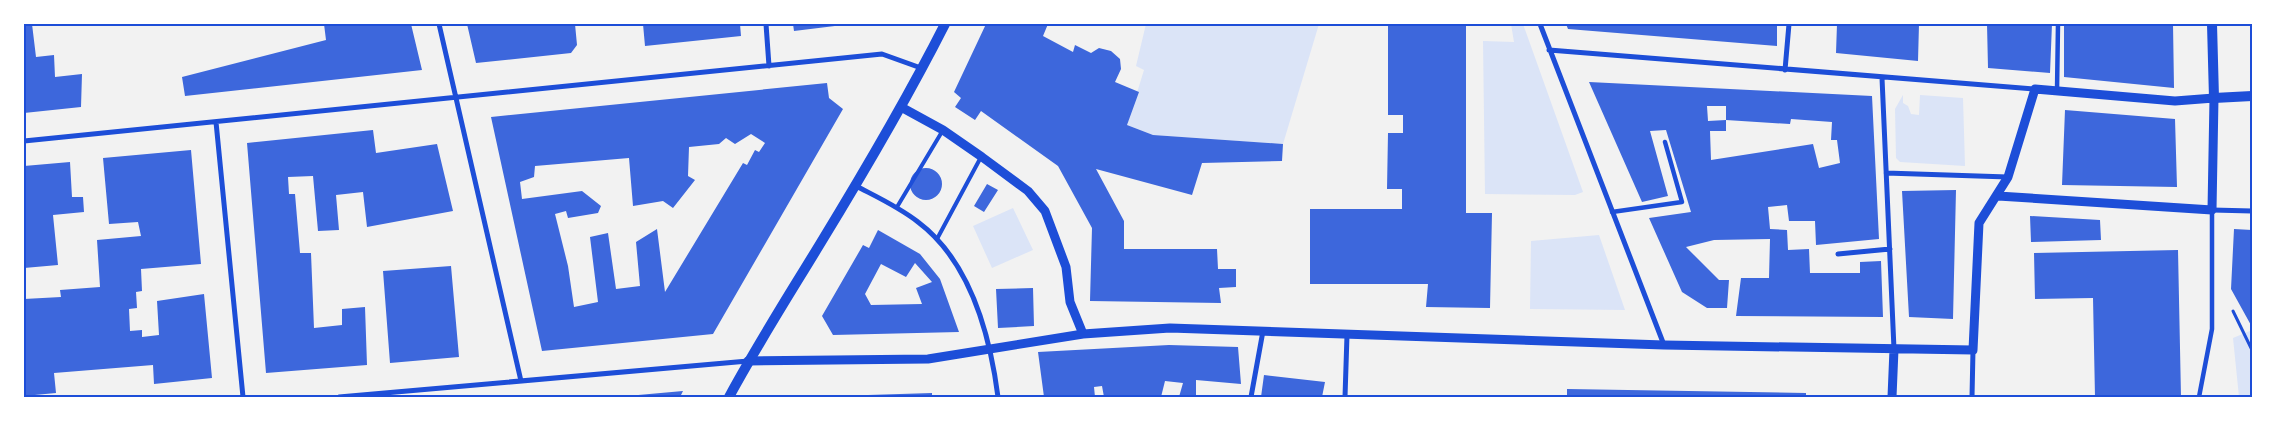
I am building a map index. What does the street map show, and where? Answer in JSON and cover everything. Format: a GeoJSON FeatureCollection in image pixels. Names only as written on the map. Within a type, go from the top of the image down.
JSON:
{"type":"FeatureCollection","features":[{"type":"Feature","properties":{"kind":"main road"},"geometry":{"type":"LineString","coordinates":[[729,397],[748,361],[856,186],[945,24]]}},
{"type":"Feature","properties":{"kind":"main road"},"geometry":{"type":"LineString","coordinates":[[2212,24],[2214,98],[2252,96]]}},
{"type":"Feature","properties":{"kind":"street"},"geometry":{"type":"LineString","coordinates":[[439,24],[521,381]]}},
{"type":"Feature","properties":{"kind":"street"},"geometry":{"type":"LineString","coordinates":[[766,24],[769,66]]}},
{"type":"Feature","properties":{"kind":"street"},"geometry":{"type":"LineString","coordinates":[[1540,24],[1664,344]]}},
{"type":"Feature","properties":{"kind":"street"},"geometry":{"type":"LineString","coordinates":[[1784,70],[1788,24]]}},
{"type":"Feature","properties":{"kind":"street"},"geometry":{"type":"LineString","coordinates":[[2057,91],[2058,24]]}},
{"type":"Feature","properties":{"kind":"street"},"geometry":{"type":"LineString","coordinates":[[1549,50],[2175,100],[2214,98],[2212,329],[2199,397]]}},
{"type":"Feature","properties":{"kind":"street"},"geometry":{"type":"LineString","coordinates":[[24,142],[882,54],[922,68]]}},
{"type":"Feature","properties":{"kind":"street"},"geometry":{"type":"LineString","coordinates":[[1882,78],[1894,349],[1892,397]]}},
{"type":"Feature","properties":{"kind":"street"},"geometry":{"type":"LineString","coordinates":[[1972,397],[1980,223],[2008,177],[2035,89]]}},
{"type":"Feature","properties":{"kind":"street"},"geometry":{"type":"LineString","coordinates":[[901,107],[943,130],[982,157],[1028,191],[1045,210],[1066,267],[1070,302],[1083,334]]}},
{"type":"Feature","properties":{"kind":"street"},"geometry":{"type":"LineString","coordinates":[[216,122],[243,397]]}},
{"type":"Feature","properties":{"kind":"street"},"geometry":{"type":"LineString","coordinates":[[1612,212],[1682,202],[1665,142]]}},
{"type":"Feature","properties":{"kind":"street"},"geometry":{"type":"LineString","coordinates":[[1886,173],[2008,177]]}},
{"type":"Feature","properties":{"kind":"street"},"geometry":{"type":"LineString","coordinates":[[856,186],[897,207],[919,222],[937,239],[959,267],[976,309],[989,349],[998,397]]}},
{"type":"Feature","properties":{"kind":"street"},"geometry":{"type":"LineString","coordinates":[[1998,196],[2252,212]]}},
{"type":"Feature","properties":{"kind":"street"},"geometry":{"type":"LineString","coordinates":[[1838,254],[1890,250]]}},
{"type":"Feature","properties":{"kind":"street"},"geometry":{"type":"LineString","coordinates":[[339,397],[748,361],[928,360],[1083,334],[1170,328],[1664,344],[1973,350]]}},
{"type":"Feature","properties":{"kind":"street"},"geometry":{"type":"LineString","coordinates":[[1251,397],[1263,330]]}},
{"type":"Feature","properties":{"kind":"street"},"geometry":{"type":"LineString","coordinates":[[1345,397],[1347,335]]}},
{"type":"Feature","properties":{"kind":"lane"},"geometry":{"type":"LineString","coordinates":[[897,207],[943,130]]}},
{"type":"Feature","properties":{"kind":"lane"},"geometry":{"type":"LineString","coordinates":[[937,239],[982,157]]}},
{"type":"Feature","properties":{"kind":"path"},"geometry":{"type":"LineString","coordinates":[[2237,316],[2252,350]]}},
{"type":"Feature","properties":{"kind":"shaded area"},"geometry":{"type":"Polygon","coordinates":[[[1146,24],[1319,24],[1283,144],[1153,135],[1127,125],[1144,70],[1136,66],[1146,24]]]}},
{"type":"Feature","properties":{"kind":"shaded area"},"geometry":{"type":"Polygon","coordinates":[[[1511,24],[1523,24],[1583,192],[1575,195],[1485,194],[1483,41],[1514,42],[1511,24]]]}},
{"type":"Feature","properties":{"kind":"shaded area"},"geometry":{"type":"Polygon","coordinates":[[[1903,95],[1903,103],[1908,106],[1911,114],[1919,115],[1920,95],[1963,98],[1965,166],[1900,162],[1896,158],[1895,109],[1903,95]]]}},
{"type":"Feature","properties":{"kind":"shaded area"},"geometry":{"type":"Polygon","coordinates":[[[1013,208],[1033,250],[992,268],[973,226],[1013,208]]]}},
{"type":"Feature","properties":{"kind":"shaded area"},"geometry":{"type":"Polygon","coordinates":[[[1599,235],[1625,310],[1530,309],[1531,241],[1599,235]]]}},
{"type":"Feature","properties":{"kind":"shaded area"},"geometry":{"type":"Polygon","coordinates":[[[2252,330],[2252,397],[2239,397],[2233,338],[2252,330]]]}},
{"type":"Feature","properties":{"kind":"building"},"geometry":{"type":"Polygon","coordinates":[[[24,24],[32,24],[36,57],[54,55],[55,77],[82,74],[81,107],[24,113],[24,24]]]}},
{"type":"Feature","properties":{"kind":"building"},"geometry":{"type":"Polygon","coordinates":[[[324,24],[411,24],[422,70],[185,96],[182,77],[326,40],[324,24]]]}},
{"type":"Feature","properties":{"kind":"building"},"geometry":{"type":"Polygon","coordinates":[[[467,24],[575,24],[577,45],[571,53],[476,63],[467,24]]]}},
{"type":"Feature","properties":{"kind":"building"},"geometry":{"type":"Polygon","coordinates":[[[643,24],[740,24],[741,36],[645,46],[643,24]]]}},
{"type":"Feature","properties":{"kind":"building"},"geometry":{"type":"Polygon","coordinates":[[[793,24],[843,24],[843,25],[794,31],[793,24]]]}},
{"type":"Feature","properties":{"kind":"building"},"geometry":{"type":"Polygon","coordinates":[[[986,24],[1048,24],[1043,36],[1073,52],[1075,45],[1091,53],[1099,48],[1111,51],[1120,59],[1121,69],[1115,82],[1139,92],[1127,125],[1153,135],[1283,144],[1282,161],[1202,163],[1192,195],[1096,169],[1124,221],[1124,249],[1217,249],[1218,269],[1236,269],[1236,287],[1219,288],[1221,303],[1090,301],[1092,228],[1058,166],[981,111],[975,120],[955,107],[961,98],[954,92],[986,24]]]}},
{"type":"Feature","properties":{"kind":"building"},"geometry":{"type":"Polygon","coordinates":[[[1388,24],[1466,24],[1466,213],[1492,213],[1490,308],[1426,307],[1428,284],[1310,284],[1310,209],[1402,209],[1402,189],[1387,189],[1388,133],[1403,133],[1403,115],[1388,115],[1388,24]]]}},
{"type":"Feature","properties":{"kind":"building"},"geometry":{"type":"Polygon","coordinates":[[[1566,24],[1777,24],[1777,46],[1568,29],[1566,24]]]}},
{"type":"Feature","properties":{"kind":"building"},"geometry":{"type":"Polygon","coordinates":[[[1837,24],[1919,24],[1918,61],[1836,53],[1837,24]]]}},
{"type":"Feature","properties":{"kind":"building"},"geometry":{"type":"Polygon","coordinates":[[[1987,24],[2052,24],[2050,73],[1988,68],[1987,24]]]}},
{"type":"Feature","properties":{"kind":"building"},"geometry":{"type":"Polygon","coordinates":[[[2064,24],[2173,24],[2174,88],[2064,77],[2064,24]]]}},
{"type":"Feature","properties":{"kind":"building"},"geometry":{"type":"Polygon","coordinates":[[[1589,82],[1872,96],[1879,239],[1816,245],[1815,221],[1789,221],[1787,205],[1768,207],[1770,229],[1787,230],[1788,250],[1809,249],[1810,273],[1860,273],[1860,262],[1881,261],[1883,317],[1736,316],[1741,278],[1769,278],[1770,239],[1714,240],[1686,247],[1719,280],[1729,280],[1727,308],[1707,308],[1682,292],[1649,218],[1691,212],[1666,130],[1650,131],[1668,196],[1642,202],[1589,82]],[[1707,106],[1708,121],[1726,120],[1726,106],[1707,106]],[[1791,119],[1790,124],[1726,120],[1726,131],[1710,131],[1711,160],[1813,144],[1819,168],[1840,163],[1837,140],[1831,140],[1832,122],[1791,119]]]}},
{"type":"Feature","properties":{"kind":"building"},"geometry":{"type":"Polygon","coordinates":[[[827,83],[829,98],[843,109],[713,334],[542,351],[491,117],[827,83]],[[751,134],[735,144],[726,138],[719,144],[689,147],[688,176],[695,180],[673,208],[663,201],[633,206],[629,158],[535,166],[534,177],[520,182],[522,199],[582,191],[601,206],[598,213],[568,218],[566,211],[555,214],[568,266],[574,307],[598,302],[590,237],[608,233],[616,289],[640,286],[636,242],[657,229],[665,292],[743,163],[747,165],[755,150],[759,152],[765,143],[751,134]]]}},
{"type":"Feature","properties":{"kind":"building"},"geometry":{"type":"Polygon","coordinates":[[[2065,110],[2175,119],[2177,187],[2062,185],[2065,110]]]}},
{"type":"Feature","properties":{"kind":"building"},"geometry":{"type":"Polygon","coordinates":[[[373,130],[376,153],[437,144],[453,211],[367,227],[363,192],[336,195],[339,230],[318,231],[313,176],[288,177],[289,194],[295,194],[300,253],[311,253],[314,328],[342,325],[342,309],[365,307],[367,365],[266,373],[247,143],[373,130]]]}},
{"type":"Feature","properties":{"kind":"building"},"geometry":{"type":"Polygon","coordinates":[[[191,150],[201,264],[141,269],[142,291],[136,292],[137,308],[129,309],[130,331],[142,330],[142,337],[159,335],[157,301],[204,294],[212,378],[154,384],[153,365],[54,373],[56,393],[24,396],[24,299],[61,297],[60,290],[100,287],[97,240],[141,236],[138,222],[109,224],[103,158],[191,150]]]}},
{"type":"Feature","properties":{"kind":"building"},"geometry":{"type":"Polygon","coordinates":[[[70,162],[72,197],[83,197],[84,212],[53,215],[58,265],[24,268],[24,166],[70,162]]]}},
{"type":"Feature","properties":{"kind":"building"},"geometry":{"type":"Polygon","coordinates":[[[926,168],[938,172],[942,184],[938,196],[926,200],[914,196],[910,184],[914,172],[926,168]]]}},
{"type":"Feature","properties":{"kind":"building"},"geometry":{"type":"Polygon","coordinates":[[[987,184],[998,190],[984,212],[974,206],[987,184]]]}},
{"type":"Feature","properties":{"kind":"building"},"geometry":{"type":"Polygon","coordinates":[[[1956,190],[1953,319],[1909,317],[1902,191],[1956,190]]]}},
{"type":"Feature","properties":{"kind":"building"},"geometry":{"type":"Polygon","coordinates":[[[2030,216],[2100,220],[2101,240],[2031,242],[2030,216]]]}},
{"type":"Feature","properties":{"kind":"building"},"geometry":{"type":"Polygon","coordinates":[[[2234,229],[2252,230],[2252,327],[2231,289],[2234,229]]]}},
{"type":"Feature","properties":{"kind":"building"},"geometry":{"type":"Polygon","coordinates":[[[878,230],[920,254],[940,279],[959,332],[833,335],[822,316],[863,245],[869,248],[878,230]],[[915,263],[906,277],[881,264],[865,294],[871,305],[922,304],[916,288],[932,282],[915,263]]]}},
{"type":"Feature","properties":{"kind":"building"},"geometry":{"type":"Polygon","coordinates":[[[2178,250],[2181,397],[2095,397],[2093,298],[2035,299],[2034,253],[2178,250]]]}},
{"type":"Feature","properties":{"kind":"building"},"geometry":{"type":"Polygon","coordinates":[[[451,266],[459,357],[390,363],[383,271],[451,266]]]}},
{"type":"Feature","properties":{"kind":"building"},"geometry":{"type":"Polygon","coordinates":[[[1033,288],[1034,326],[998,328],[996,289],[1033,288]]]}},
{"type":"Feature","properties":{"kind":"building"},"geometry":{"type":"Polygon","coordinates":[[[1169,345],[1238,347],[1241,384],[1196,380],[1196,397],[1179,397],[1183,383],[1165,381],[1161,397],[1104,397],[1102,386],[1094,387],[1095,397],[1044,397],[1038,352],[1169,345]]]}},
{"type":"Feature","properties":{"kind":"building"},"geometry":{"type":"Polygon","coordinates":[[[1264,375],[1325,382],[1322,397],[1261,397],[1264,375]]]}},
{"type":"Feature","properties":{"kind":"building"},"geometry":{"type":"Polygon","coordinates":[[[1567,389],[1806,393],[1806,397],[1567,397],[1567,389]]]}},
{"type":"Feature","properties":{"kind":"building"},"geometry":{"type":"Polygon","coordinates":[[[683,391],[680,397],[627,396],[683,391]]]}},
{"type":"Feature","properties":{"kind":"building"},"geometry":{"type":"Polygon","coordinates":[[[932,393],[932,397],[836,397],[836,396],[932,393]]]}}]}
